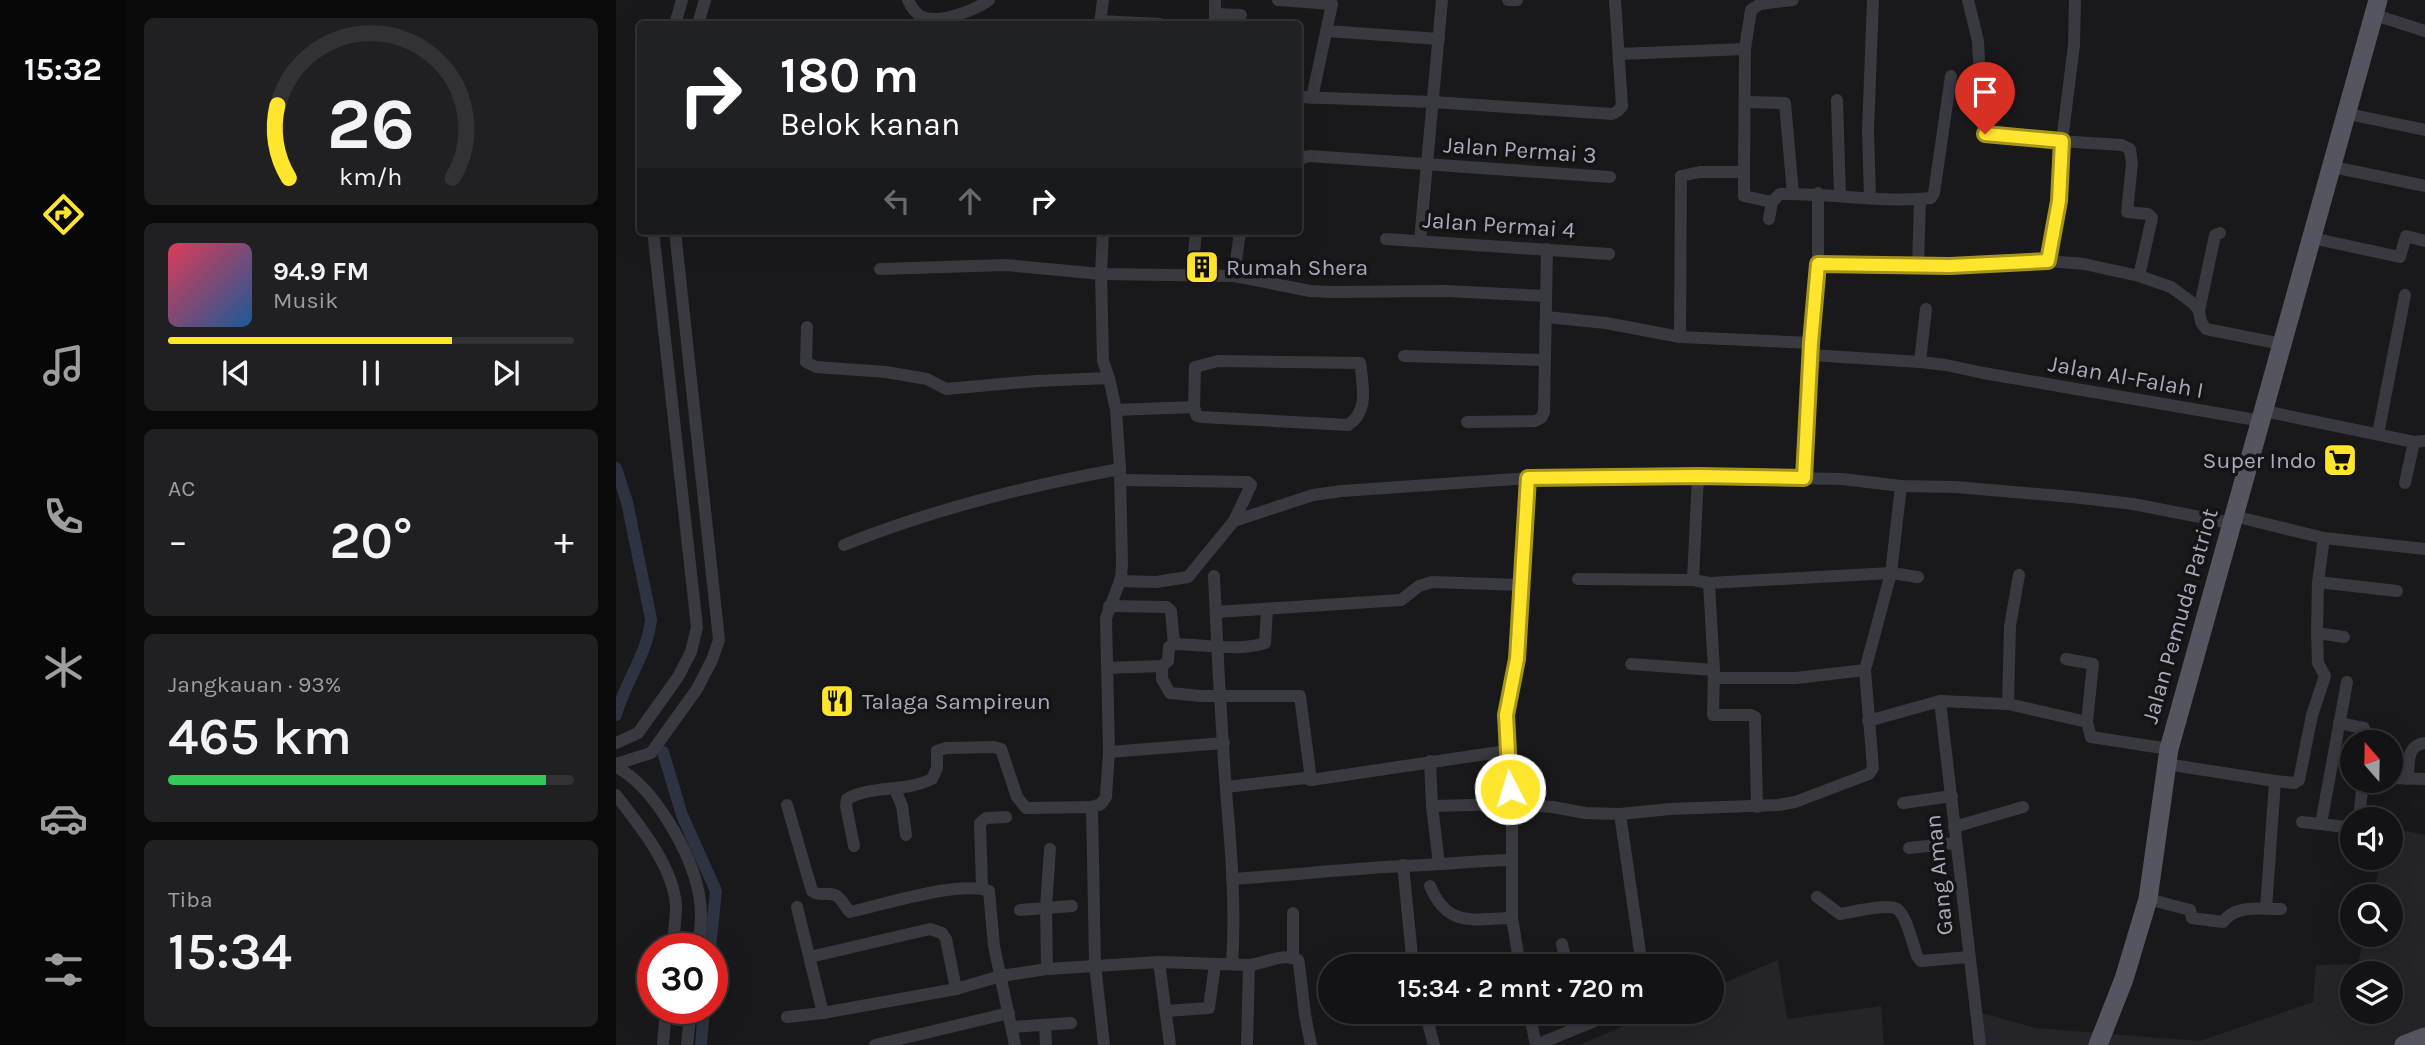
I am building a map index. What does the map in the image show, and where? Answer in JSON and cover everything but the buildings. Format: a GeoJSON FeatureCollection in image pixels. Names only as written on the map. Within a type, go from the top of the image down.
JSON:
{"type":"FeatureCollection","features":[{"type":"Feature","properties":{"kind":"main road","name":"Jalan Pemuda Patriot"},"geometry":{"type":"LineString","coordinates":[[2098,1045],[2124,979],[2148,899],[2167,756],[2376,8]]}},
{"type":"Feature","properties":{"kind":"main road"},"geometry":{"type":"LineString","coordinates":[[2404,1045],[2425,1037]]}},
{"type":"Feature","properties":{"kind":"street"},"geometry":{"type":"LineString","coordinates":[[676,21],[682,0]]}},
{"type":"Feature","properties":{"kind":"street"},"geometry":{"type":"LineString","coordinates":[[699,21],[705,0]]}},
{"type":"Feature","properties":{"kind":"street"},"geometry":{"type":"LineString","coordinates":[[908,0],[921,17],[936,19],[970,10],[989,0]]}},
{"type":"Feature","properties":{"kind":"street"},"geometry":{"type":"LineString","coordinates":[[1100,21],[1102,0]]}},
{"type":"Feature","properties":{"kind":"street"},"geometry":{"type":"LineString","coordinates":[[1278,0],[1332,4],[1327,31],[1305,97],[1612,114],[1622,107],[1615,0]]}},
{"type":"Feature","properties":{"kind":"street"},"geometry":{"type":"LineString","coordinates":[[1420,240],[1442,0]]}},
{"type":"Feature","properties":{"kind":"street"},"geometry":{"type":"LineString","coordinates":[[1508,0],[1517,0]]}},
{"type":"Feature","properties":{"kind":"street"},"geometry":{"type":"LineString","coordinates":[[1772,202],[1744,196],[1745,49],[1751,10],[1760,4],[1793,0]]}},
{"type":"Feature","properties":{"kind":"street"},"geometry":{"type":"LineString","coordinates":[[1870,198],[1868,117],[1873,0]]}},
{"type":"Feature","properties":{"kind":"street"},"geometry":{"type":"LineString","coordinates":[[1968,0],[1978,41],[1983,134],[2122,145],[2130,149],[2132,164],[2127,212],[2148,214],[2152,218],[2139,276]]}},
{"type":"Feature","properties":{"kind":"street"},"geometry":{"type":"LineString","coordinates":[[2048,261],[2059,201],[2062,141],[2074,45],[2075,0]]}},
{"type":"Feature","properties":{"kind":"street"},"geometry":{"type":"LineString","coordinates":[[2376,8],[2425,31]]}},
{"type":"Feature","properties":{"kind":"street"},"geometry":{"type":"LineString","coordinates":[[1215,13],[1241,15]]}},
{"type":"Feature","properties":{"kind":"street"},"geometry":{"type":"LineString","coordinates":[[1327,31],[1439,39]]}},
{"type":"Feature","properties":{"kind":"street"},"geometry":{"type":"LineString","coordinates":[[1619,54],[1745,49]]}},
{"type":"Feature","properties":{"kind":"street"},"geometry":{"type":"LineString","coordinates":[[1769,219],[1772,202],[1778,194],[1931,198],[1951,76]]}},
{"type":"Feature","properties":{"kind":"street"},"geometry":{"type":"LineString","coordinates":[[1838,100],[1840,195]]}},
{"type":"Feature","properties":{"kind":"street"},"geometry":{"type":"LineString","coordinates":[[1745,102],[1786,103],[1793,194]]}},
{"type":"Feature","properties":{"kind":"street"},"geometry":{"type":"LineString","coordinates":[[2348,114],[2425,130]]}},
{"type":"Feature","properties":{"kind":"street","name":"Jalan Permai 3"},"geometry":{"type":"LineString","coordinates":[[1302,159],[1427,164],[1610,177]]}},
{"type":"Feature","properties":{"kind":"street"},"geometry":{"type":"LineString","coordinates":[[1680,337],[1681,176],[1745,165]]}},
{"type":"Feature","properties":{"kind":"street"},"geometry":{"type":"LineString","coordinates":[[2333,167],[2425,186]]}},
{"type":"Feature","properties":{"kind":"street"},"geometry":{"type":"LineString","coordinates":[[1804,478],[1818,264],[1818,193]]}},
{"type":"Feature","properties":{"kind":"street"},"geometry":{"type":"LineString","coordinates":[[1918,266],[1920,199]]}},
{"type":"Feature","properties":{"kind":"street"},"geometry":{"type":"LineString","coordinates":[[2220,233],[2214,235],[2199,311],[2201,323],[2206,329],[2282,344]]}},
{"type":"Feature","properties":{"kind":"street"},"geometry":{"type":"LineString","coordinates":[[616,743],[638,733],[670,688],[691,652],[697,627],[653,235]]}},
{"type":"Feature","properties":{"kind":"street"},"geometry":{"type":"LineString","coordinates":[[616,766],[651,753],[697,689],[719,640],[676,235]]}},
{"type":"Feature","properties":{"kind":"street"},"geometry":{"type":"LineString","coordinates":[[854,846],[847,799],[932,779],[937,768],[936,754],[941,749],[1001,749],[1017,797],[1024,807],[1092,807],[1101,804],[1106,797],[1109,752],[1106,618],[1120,581],[1120,475],[1116,410],[1110,378],[1103,361],[1103,235]]}},
{"type":"Feature","properties":{"kind":"street"},"geometry":{"type":"LineString","coordinates":[[1192,276],[1196,235]]}},
{"type":"Feature","properties":{"kind":"street"},"geometry":{"type":"LineString","coordinates":[[1234,276],[1239,235]]}},
{"type":"Feature","properties":{"kind":"street"},"geometry":{"type":"LineString","coordinates":[[2312,238],[2400,257],[2406,236],[2425,241]]}},
{"type":"Feature","properties":{"kind":"street","name":"Jalan Permai 4"},"geometry":{"type":"LineString","coordinates":[[1386,239],[1609,254]]}},
{"type":"Feature","properties":{"kind":"street"},"geometry":{"type":"LineString","coordinates":[[1467,422],[1535,421],[1541,418],[1544,412],[1547,248]]}},
{"type":"Feature","properties":{"kind":"street"},"geometry":{"type":"LineString","coordinates":[[1818,264],[1918,266],[2048,261],[2084,264],[2139,276],[2180,292],[2199,311]]}},
{"type":"Feature","properties":{"kind":"street"},"geometry":{"type":"LineString","coordinates":[[880,268],[980,264],[1101,274],[1234,276],[1310,291],[1445,291],[1546,296]]}},
{"type":"Feature","properties":{"kind":"street"},"geometry":{"type":"LineString","coordinates":[[2378,434],[2405,296]]}},
{"type":"Feature","properties":{"kind":"street"},"geometry":{"type":"LineString","coordinates":[[1920,362],[1926,309]]}},
{"type":"Feature","properties":{"kind":"street","name":"Jalan Al-Falah I"},"geometry":{"type":"LineString","coordinates":[[1546,317],[1606,323],[1680,337],[1947,365],[1983,373],[2419,441]]}},
{"type":"Feature","properties":{"kind":"street"},"geometry":{"type":"LineString","coordinates":[[807,327],[806,362],[816,368],[886,372],[927,379],[946,389],[1036,380],[1110,378]]}},
{"type":"Feature","properties":{"kind":"street"},"geometry":{"type":"LineString","coordinates":[[1404,356],[1544,360]]}},
{"type":"Feature","properties":{"kind":"street"},"geometry":{"type":"LineString","coordinates":[[1360,363],[1362,406],[1357,420],[1348,425],[1201,418],[1197,416],[1194,407],[1195,367],[1202,364],[1360,363]]}},
{"type":"Feature","properties":{"kind":"street"},"geometry":{"type":"LineString","coordinates":[[1116,410],[1194,407]]}},
{"type":"Feature","properties":{"kind":"street"},"geometry":{"type":"LineString","coordinates":[[2405,482],[2419,441]]}},
{"type":"Feature","properties":{"kind":"street"},"geometry":{"type":"LineString","coordinates":[[844,545],[896,524],[975,500],[1056,481],[1120,475],[1248,482],[1250,489],[1234,521],[1188,577],[1156,582],[1120,581]]}},
{"type":"Feature","properties":{"kind":"street"},"geometry":{"type":"LineString","coordinates":[[1693,580],[1698,476]]}},
{"type":"Feature","properties":{"kind":"street"},"geometry":{"type":"LineString","coordinates":[[1234,521],[1322,494],[1528,478],[1804,478],[2072,497],[2232,520],[2324,538],[2425,549]]}},
{"type":"Feature","properties":{"kind":"street"},"geometry":{"type":"LineString","coordinates":[[1518,954],[1511,918],[1511,804],[1506,715],[1517,659],[1528,478]]}},
{"type":"Feature","properties":{"kind":"street"},"geometry":{"type":"LineString","coordinates":[[1432,806],[1511,804],[1585,813],[1620,814],[1670,809],[1757,807],[1795,802],[1869,774],[1873,768],[1865,670],[1891,573],[1901,486]]}},
{"type":"Feature","properties":{"kind":"street"},"geometry":{"type":"LineString","coordinates":[[2066,659],[2093,664],[2087,722],[2091,737],[2275,781],[2294,783],[2299,779],[2312,715],[2325,676],[2318,663],[2317,633],[2318,582],[2324,538]]}},
{"type":"Feature","properties":{"kind":"street"},"geometry":{"type":"LineString","coordinates":[[1578,579],[1693,580],[1709,583],[1891,573],[1918,577]]}},
{"type":"Feature","properties":{"kind":"street"},"geometry":{"type":"LineString","coordinates":[[2008,704],[2010,626],[2020,575]]}},
{"type":"Feature","properties":{"kind":"street"},"geometry":{"type":"LineString","coordinates":[[1214,576],[1216,647],[1232,879],[1232,964]]}},
{"type":"Feature","properties":{"kind":"street"},"geometry":{"type":"LineString","coordinates":[[1216,611],[1401,600],[1419,586],[1432,582],[1522,585]]}},
{"type":"Feature","properties":{"kind":"street"},"geometry":{"type":"LineString","coordinates":[[2318,582],[2397,591]]}},
{"type":"Feature","properties":{"kind":"street"},"geometry":{"type":"LineString","coordinates":[[1709,583],[1714,715],[1755,717],[1757,807]]}},
{"type":"Feature","properties":{"kind":"street"},"geometry":{"type":"LineString","coordinates":[[1109,606],[1167,607],[1171,611],[1174,644]]}},
{"type":"Feature","properties":{"kind":"street"},"geometry":{"type":"LineString","coordinates":[[1107,668],[1162,666],[1168,661],[1169,647],[1174,644],[1216,647],[1255,646],[1265,643],[1266,609]]}},
{"type":"Feature","properties":{"kind":"street"},"geometry":{"type":"LineString","coordinates":[[2317,633],[2344,637]]}},
{"type":"Feature","properties":{"kind":"street"},"geometry":{"type":"LineString","coordinates":[[1631,664],[1714,674],[1797,678],[1865,670]]}},
{"type":"Feature","properties":{"kind":"street"},"geometry":{"type":"LineString","coordinates":[[1162,666],[1162,679],[1170,693],[1300,696],[1311,780]]}},
{"type":"Feature","properties":{"kind":"street"},"geometry":{"type":"LineString","coordinates":[[2321,824],[2347,682]]}},
{"type":"Feature","properties":{"kind":"street"},"geometry":{"type":"LineString","coordinates":[[1868,721],[1940,701],[2008,704],[2087,722]]}},
{"type":"Feature","properties":{"kind":"street","name":"Gang Aman"},"geometry":{"type":"LineString","coordinates":[[1940,701],[1980,1045]]}},
{"type":"Feature","properties":{"kind":"street"},"geometry":{"type":"LineString","coordinates":[[2339,723],[2364,730]]}},
{"type":"Feature","properties":{"kind":"street"},"geometry":{"type":"LineString","coordinates":[[1109,752],[1224,743]]}},
{"type":"Feature","properties":{"kind":"street"},"geometry":{"type":"LineString","coordinates":[[2408,779],[2411,751],[2417,744],[2425,743]]}},
{"type":"Feature","properties":{"kind":"street"},"geometry":{"type":"LineString","coordinates":[[1226,787],[1305,778],[1311,780],[1506,751]]}},
{"type":"Feature","properties":{"kind":"street"},"geometry":{"type":"LineString","coordinates":[[1430,761],[1439,864]]}},
{"type":"Feature","properties":{"kind":"street"},"geometry":{"type":"LineString","coordinates":[[616,766],[653,799],[684,849],[699,893],[699,933]]}},
{"type":"Feature","properties":{"kind":"street"},"geometry":{"type":"LineString","coordinates":[[2403,779],[2425,779]]}},
{"type":"Feature","properties":{"kind":"street"},"geometry":{"type":"LineString","coordinates":[[2266,909],[2275,781]]}},
{"type":"Feature","properties":{"kind":"street"},"geometry":{"type":"LineString","coordinates":[[895,789],[902,806],[906,835]]}},
{"type":"Feature","properties":{"kind":"street"},"geometry":{"type":"LineString","coordinates":[[616,795],[637,822],[670,878],[676,903],[673,933]]}},
{"type":"Feature","properties":{"kind":"street"},"geometry":{"type":"LineString","coordinates":[[1903,803],[1952,796]]}},
{"type":"Feature","properties":{"kind":"street"},"geometry":{"type":"LineString","coordinates":[[787,805],[812,891],[817,895],[834,894],[850,912],[960,888],[982,888],[989,891],[995,946],[1015,1045]]}},
{"type":"Feature","properties":{"kind":"street"},"geometry":{"type":"LineString","coordinates":[[1092,807],[1096,965],[1104,1045]]}},
{"type":"Feature","properties":{"kind":"street"},"geometry":{"type":"LineString","coordinates":[[1954,828],[2024,807]]}},
{"type":"Feature","properties":{"kind":"street"},"geometry":{"type":"LineString","coordinates":[[1620,814],[1640,954]]}},
{"type":"Feature","properties":{"kind":"street"},"geometry":{"type":"LineString","coordinates":[[982,888],[980,823],[986,818],[1006,817]]}},
{"type":"Feature","properties":{"kind":"street"},"geometry":{"type":"LineString","coordinates":[[2302,822],[2340,826]]}},
{"type":"Feature","properties":{"kind":"street"},"geometry":{"type":"LineString","coordinates":[[1909,848],[1955,843]]}},
{"type":"Feature","properties":{"kind":"street"},"geometry":{"type":"LineString","coordinates":[[1047,969],[1046,907],[1050,849]]}},
{"type":"Feature","properties":{"kind":"street"},"geometry":{"type":"LineString","coordinates":[[1232,879],[1403,865],[1511,860]]}},
{"type":"Feature","properties":{"kind":"street"},"geometry":{"type":"LineString","coordinates":[[1403,865],[1412,954]]}},
{"type":"Feature","properties":{"kind":"street"},"geometry":{"type":"LineString","coordinates":[[1430,886],[1442,908],[1455,918],[1511,918]]}},
{"type":"Feature","properties":{"kind":"street"},"geometry":{"type":"LineString","coordinates":[[1817,897],[1840,914],[1888,906],[1897,909],[1917,956],[1922,961],[1969,957]]}},
{"type":"Feature","properties":{"kind":"street"},"geometry":{"type":"LineString","coordinates":[[2148,899],[2190,910],[2192,918],[2223,922],[2230,915],[2246,908],[2281,909]]}},
{"type":"Feature","properties":{"kind":"street"},"geometry":{"type":"LineString","coordinates":[[1020,909],[1072,906]]}},
{"type":"Feature","properties":{"kind":"street"},"geometry":{"type":"LineString","coordinates":[[797,907],[823,1013]]}},
{"type":"Feature","properties":{"kind":"street"},"geometry":{"type":"LineString","coordinates":[[1293,913],[1293,958]]}},
{"type":"Feature","properties":{"kind":"street"},"geometry":{"type":"LineString","coordinates":[[810,957],[930,929],[942,933],[946,939],[956,989]]}},
{"type":"Feature","properties":{"kind":"street"},"geometry":{"type":"LineString","coordinates":[[1562,944],[1564,954]]}},
{"type":"Feature","properties":{"kind":"street"},"geometry":{"type":"LineString","coordinates":[[788,1017],[956,989],[1001,976],[1047,969],[1158,962],[1249,965],[1262,964],[1273,958],[1293,958],[1298,960],[1299,964],[1311,1045]]}},
{"type":"Feature","properties":{"kind":"street"},"geometry":{"type":"LineString","coordinates":[[1158,962],[1170,1045]]}},
{"type":"Feature","properties":{"kind":"street"},"geometry":{"type":"LineString","coordinates":[[1166,1011],[1209,1008],[1215,964]]}},
{"type":"Feature","properties":{"kind":"street"},"geometry":{"type":"LineString","coordinates":[[1247,1045],[1249,965]]}},
{"type":"Feature","properties":{"kind":"street"},"geometry":{"type":"LineString","coordinates":[[875,1045],[1009,1013]]}},
{"type":"Feature","properties":{"kind":"street"},"geometry":{"type":"LineString","coordinates":[[1012,1027],[1071,1023]]}},
{"type":"Feature","properties":{"kind":"street"},"geometry":{"type":"LineString","coordinates":[[663,1045],[665,1024]]}},
{"type":"Feature","properties":{"kind":"street"},"geometry":{"type":"LineString","coordinates":[[687,1045],[689,1024]]}},
{"type":"Feature","properties":{"kind":"street"},"geometry":{"type":"LineString","coordinates":[[1428,1024],[1434,1045]]}},
{"type":"Feature","properties":{"kind":"street"},"geometry":{"type":"LineString","coordinates":[[1532,1024],[1536,1045],[1586,1024]]}},
{"type":"Feature","properties":{"kind":"street"},"geometry":{"type":"LineString","coordinates":[[1045,1025],[1046,1045]]}},
{"type":"Feature","properties":{"kind":"shaded area"},"geometry":{"type":"Polygon","coordinates":[[[2403,830],[2425,835],[2425,1037],[2404,1045],[1980,1045],[1975,1011],[2036,1028],[2200,1041],[2313,1002],[2316,965],[2340,964],[2340,1024],[2403,1024],[2403,961],[2359,961],[2362,947],[2403,947],[2403,884],[2376,884],[2378,870],[2403,870],[2403,830]]]}},
{"type":"Feature","properties":{"kind":"shaded area"},"geometry":{"type":"Polygon","coordinates":[[[1778,960],[1787,1019],[1881,1006],[1884,1045],[1579,1045],[1628,1024],[1724,1024],[1724,983],[1778,960]]]}},
{"type":"Feature","properties":{"kind":"waterway"},"geometry":{"type":"LineString","coordinates":[[616,468],[627,502],[651,619],[646,644],[616,715]]}},
{"type":"Feature","properties":{"kind":"waterway"},"geometry":{"type":"LineString","coordinates":[[663,752],[682,815],[716,891],[712,933]]}},
{"type":"Feature","properties":{"kind":"waterway"},"geometry":{"type":"LineString","coordinates":[[701,1045],[703,1024]]}},
{"type":"Feature","properties":{"kind":"place","name":"Rumah Shera"},"geometry":{"type":"Point","coordinates":[1202,267]}},
{"type":"Feature","properties":{"kind":"place","name":"Super Indo"},"geometry":{"type":"Point","coordinates":[2340,460]}},
{"type":"Feature","properties":{"kind":"place","name":"Talaga Sampireun"},"geometry":{"type":"Point","coordinates":[837,701]}},
{"type":"Feature","properties":{"kind":"route"},"geometry":{"type":"LineString","coordinates":[[1510,789],[1506,715],[1517,659],[1528,478],[1804,478],[1818,264],[1950,266],[2048,261],[2059,201],[2062,141],[1985,134]]}}]}
